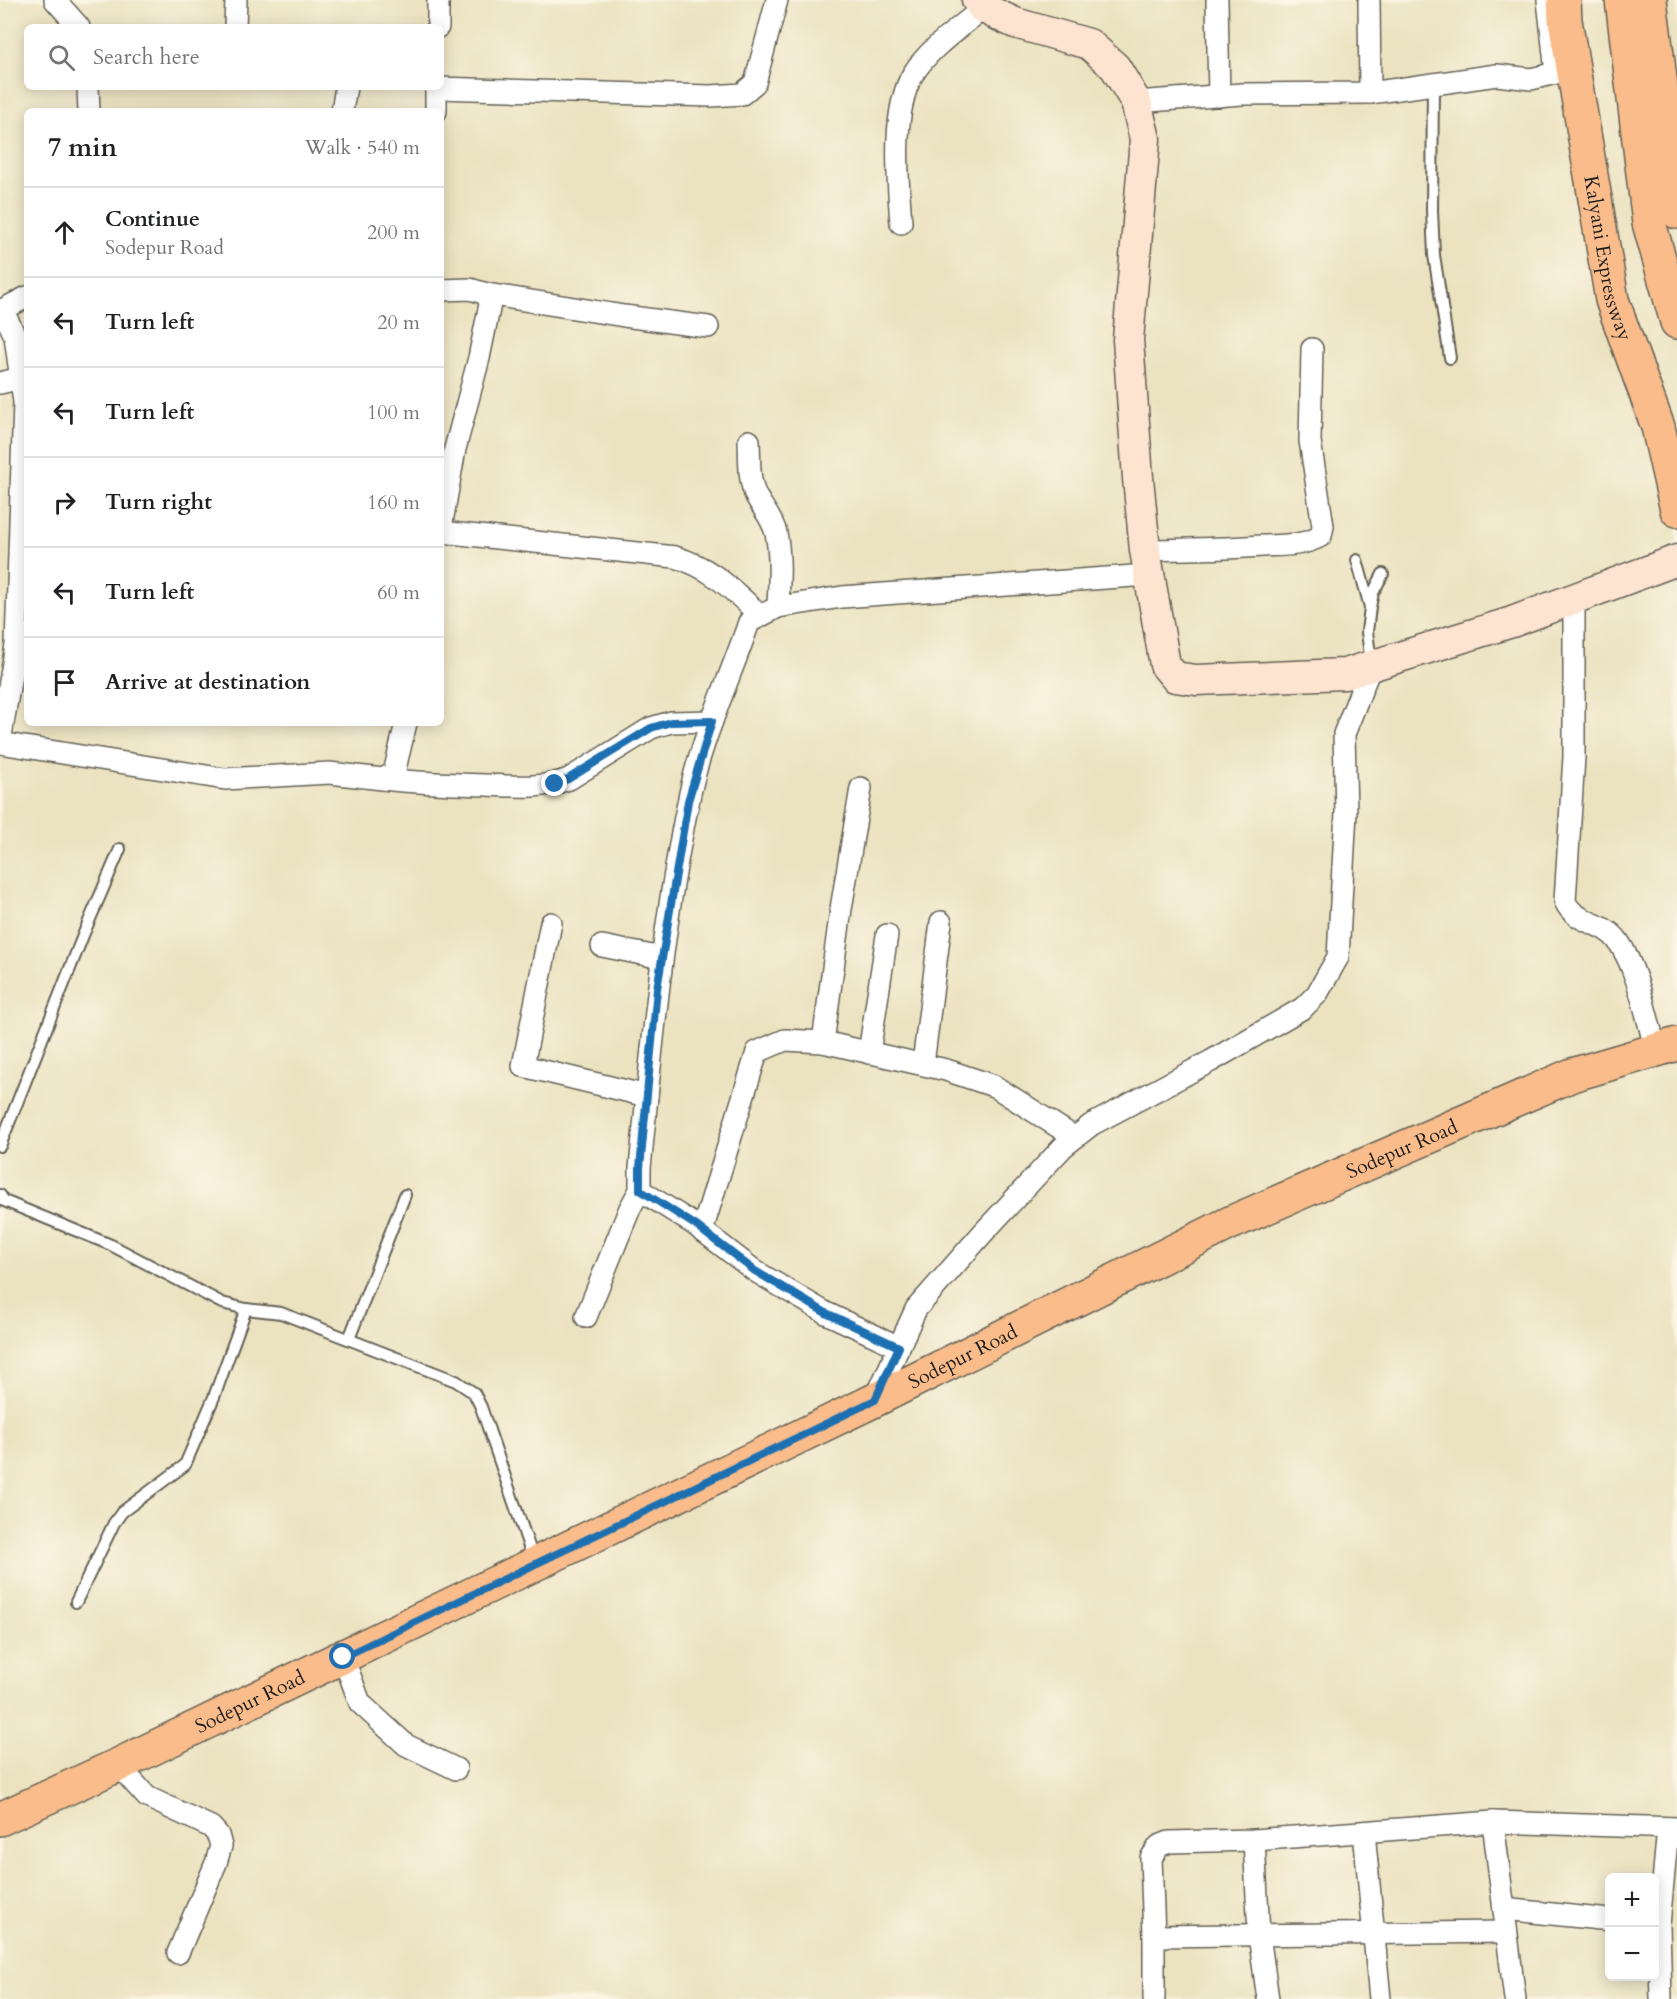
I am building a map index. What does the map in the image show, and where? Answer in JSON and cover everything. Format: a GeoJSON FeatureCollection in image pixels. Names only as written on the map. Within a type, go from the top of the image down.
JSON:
{"type":"FeatureCollection","features":[{"type":"Feature","properties":{"kind":"main road","name":"Kalyani Expressway"},"geometry":{"type":"LineString","coordinates":[[1564,0],[1565,20],[1612,300],[1658,427],[1677,510]]}},
{"type":"Feature","properties":{"kind":"main road"},"geometry":{"type":"LineString","coordinates":[[1583,0],[1618,251],[1648,356],[1677,442]]}},
{"type":"Feature","properties":{"kind":"main road"},"geometry":{"type":"LineString","coordinates":[[1622,0],[1649,223],[1677,322]]}},
{"type":"Feature","properties":{"kind":"main road"},"geometry":{"type":"LineString","coordinates":[[1650,0],[1677,212]]}},
{"type":"Feature","properties":{"kind":"main road","name":"Sodepur Road"},"geometry":{"type":"LineString","coordinates":[[0,1819],[118,1765],[875,1400],[1230,1223],[1572,1075],[1667,1047]]}},
{"type":"Feature","properties":{"kind":"street"},"geometry":{"type":"LineString","coordinates":[[55,0],[76,24]]}},
{"type":"Feature","properties":{"kind":"street"},"geometry":{"type":"LineString","coordinates":[[235,24],[236,0]]}},
{"type":"Feature","properties":{"kind":"street"},"geometry":{"type":"LineString","coordinates":[[438,0],[438,24]]}},
{"type":"Feature","properties":{"kind":"street"},"geometry":{"type":"LineString","coordinates":[[444,87],[711,96],[742,94],[755,83],[777,0]]}},
{"type":"Feature","properties":{"kind":"street"},"geometry":{"type":"LineString","coordinates":[[1217,0],[1219,96]]}},
{"type":"Feature","properties":{"kind":"street"},"geometry":{"type":"LineString","coordinates":[[1369,0],[1370,93]]}},
{"type":"Feature","properties":{"kind":"street"},"geometry":{"type":"LineString","coordinates":[[1136,102],[1219,96],[1370,93],[1497,75],[1531,79],[1556,73],[1548,0]]}},
{"type":"Feature","properties":{"kind":"street"},"geometry":{"type":"LineString","coordinates":[[901,223],[897,170],[905,90],[914,72],[931,52],[980,4],[1015,23],[1089,44],[1114,66],[1136,102],[1146,139],[1128,340],[1137,478],[1146,562],[1165,665],[1175,677],[1197,680],[1345,674],[1512,622],[1677,561]]}},
{"type":"Feature","properties":{"kind":"street"},"geometry":{"type":"LineString","coordinates":[[88,90],[89,108]]}},
{"type":"Feature","properties":{"kind":"street"},"geometry":{"type":"LineString","coordinates":[[342,108],[346,90]]}},
{"type":"Feature","properties":{"kind":"street"},"geometry":{"type":"LineString","coordinates":[[436,90],[436,108]]}},
{"type":"Feature","properties":{"kind":"street"},"geometry":{"type":"LineString","coordinates":[[444,290],[471,289],[487,294],[708,327]]}},
{"type":"Feature","properties":{"kind":"street"},"geometry":{"type":"LineString","coordinates":[[444,513],[455,449],[488,315],[490,304],[487,294]]}},
{"type":"Feature","properties":{"kind":"street"},"geometry":{"type":"LineString","coordinates":[[0,311],[24,299]]}},
{"type":"Feature","properties":{"kind":"street"},"geometry":{"type":"LineString","coordinates":[[0,316],[8,321],[15,336],[24,402],[21,646],[3,703],[0,742],[225,779],[329,774],[419,784],[529,786],[555,784],[568,779],[651,728],[671,722],[712,721]]}},
{"type":"Feature","properties":{"kind":"street"},"geometry":{"type":"LineString","coordinates":[[586,1317],[630,1208],[640,1190],[657,989],[688,801],[712,721],[749,622],[770,611],[842,597],[1146,562],[1226,549],[1313,541],[1321,536],[1323,526],[1310,441],[1312,349]]}},
{"type":"Feature","properties":{"kind":"street"},"geometry":{"type":"LineString","coordinates":[[0,383],[21,378]]}},
{"type":"Feature","properties":{"kind":"street"},"geometry":{"type":"LineString","coordinates":[[749,441],[752,479],[756,495],[769,515],[780,558],[770,611]]}},
{"type":"Feature","properties":{"kind":"street"},"geometry":{"type":"LineString","coordinates":[[444,530],[675,557],[694,562],[770,611]]}},
{"type":"Feature","properties":{"kind":"street"},"geometry":{"type":"LineString","coordinates":[[1574,599],[1574,757],[1565,901],[1569,911],[1607,930],[1617,941],[1631,966],[1667,1047]]}},
{"type":"Feature","properties":{"kind":"street"},"geometry":{"type":"LineString","coordinates":[[875,1400],[916,1309],[982,1234],[1074,1137],[1091,1125],[1304,1008],[1325,981],[1338,957],[1346,812],[1344,734],[1371,666]]}},
{"type":"Feature","properties":{"kind":"street"},"geometry":{"type":"LineString","coordinates":[[383,779],[394,773],[405,726]]}},
{"type":"Feature","properties":{"kind":"street"},"geometry":{"type":"LineString","coordinates":[[823,1042],[841,909],[861,788]]}},
{"type":"Feature","properties":{"kind":"street"},"geometry":{"type":"LineString","coordinates":[[923,1064],[941,922]]}},
{"type":"Feature","properties":{"kind":"street"},"geometry":{"type":"LineString","coordinates":[[551,923],[524,1066],[647,1096]]}},
{"type":"Feature","properties":{"kind":"street"},"geometry":{"type":"LineString","coordinates":[[869,1053],[887,935]]}},
{"type":"Feature","properties":{"kind":"street"},"geometry":{"type":"LineString","coordinates":[[602,946],[662,958]]}},
{"type":"Feature","properties":{"kind":"street"},"geometry":{"type":"LineString","coordinates":[[702,1231],[757,1052],[785,1040],[823,1042],[923,1064],[994,1086],[1074,1137]]}},
{"type":"Feature","properties":{"kind":"street"},"geometry":{"type":"LineString","coordinates":[[640,1190],[695,1225],[764,1276],[826,1313],[899,1347]]}},
{"type":"Feature","properties":{"kind":"street"},"geometry":{"type":"LineString","coordinates":[[343,1657],[360,1703],[406,1746],[456,1769]]}},
{"type":"Feature","properties":{"kind":"street"},"geometry":{"type":"LineString","coordinates":[[118,1765],[147,1797],[211,1827],[218,1835],[221,1846],[216,1863],[178,1953]]}},
{"type":"Feature","properties":{"kind":"street"},"geometry":{"type":"LineString","coordinates":[[1493,1822],[1515,1999]]}},
{"type":"Feature","properties":{"kind":"street"},"geometry":{"type":"LineString","coordinates":[[1154,1999],[1151,1858],[1159,1846],[1168,1842],[1254,1840],[1493,1822],[1672,1828],[1663,1925],[1661,1999]]}},
{"type":"Feature","properties":{"kind":"street"},"geometry":{"type":"LineString","coordinates":[[1364,1832],[1380,1999]]}},
{"type":"Feature","properties":{"kind":"street"},"geometry":{"type":"LineString","coordinates":[[1254,1840],[1259,1935],[1268,1999]]}},
{"type":"Feature","properties":{"kind":"street"},"geometry":{"type":"LineString","coordinates":[[1504,1909],[1605,1919]]}},
{"type":"Feature","properties":{"kind":"street"},"geometry":{"type":"LineString","coordinates":[[1154,1936],[1506,1932]]}},
{"type":"Feature","properties":{"kind":"lane"},"geometry":{"type":"LineString","coordinates":[[1433,84],[1434,255],[1450,358]]}},
{"type":"Feature","properties":{"kind":"lane"},"geometry":{"type":"LineString","coordinates":[[1357,560],[1370,607]]}},
{"type":"Feature","properties":{"kind":"lane"},"geometry":{"type":"LineString","coordinates":[[1371,666],[1367,632],[1370,607],[1373,593],[1383,574]]}},
{"type":"Feature","properties":{"kind":"lane"},"geometry":{"type":"LineString","coordinates":[[0,1146],[84,933],[120,849]]}},
{"type":"Feature","properties":{"kind":"lane"},"geometry":{"type":"LineString","coordinates":[[0,1195],[4,1201],[111,1245],[222,1303],[246,1309],[281,1312],[456,1381],[474,1393],[496,1446],[535,1564]]}},
{"type":"Feature","properties":{"kind":"lane"},"geometry":{"type":"LineString","coordinates":[[349,1339],[405,1195]]}},
{"type":"Feature","properties":{"kind":"lane"},"geometry":{"type":"LineString","coordinates":[[76,1602],[114,1522],[122,1512],[185,1465],[214,1397],[246,1309]]}},
{"type":"Feature","properties":{"kind":"route"},"geometry":{"type":"LineString","coordinates":[[343,1657],[875,1400],[899,1347],[826,1313],[755,1271],[695,1225],[640,1190],[640,1168],[657,989],[688,801],[712,721],[671,722],[651,728],[584,770],[555,784]]}}]}
